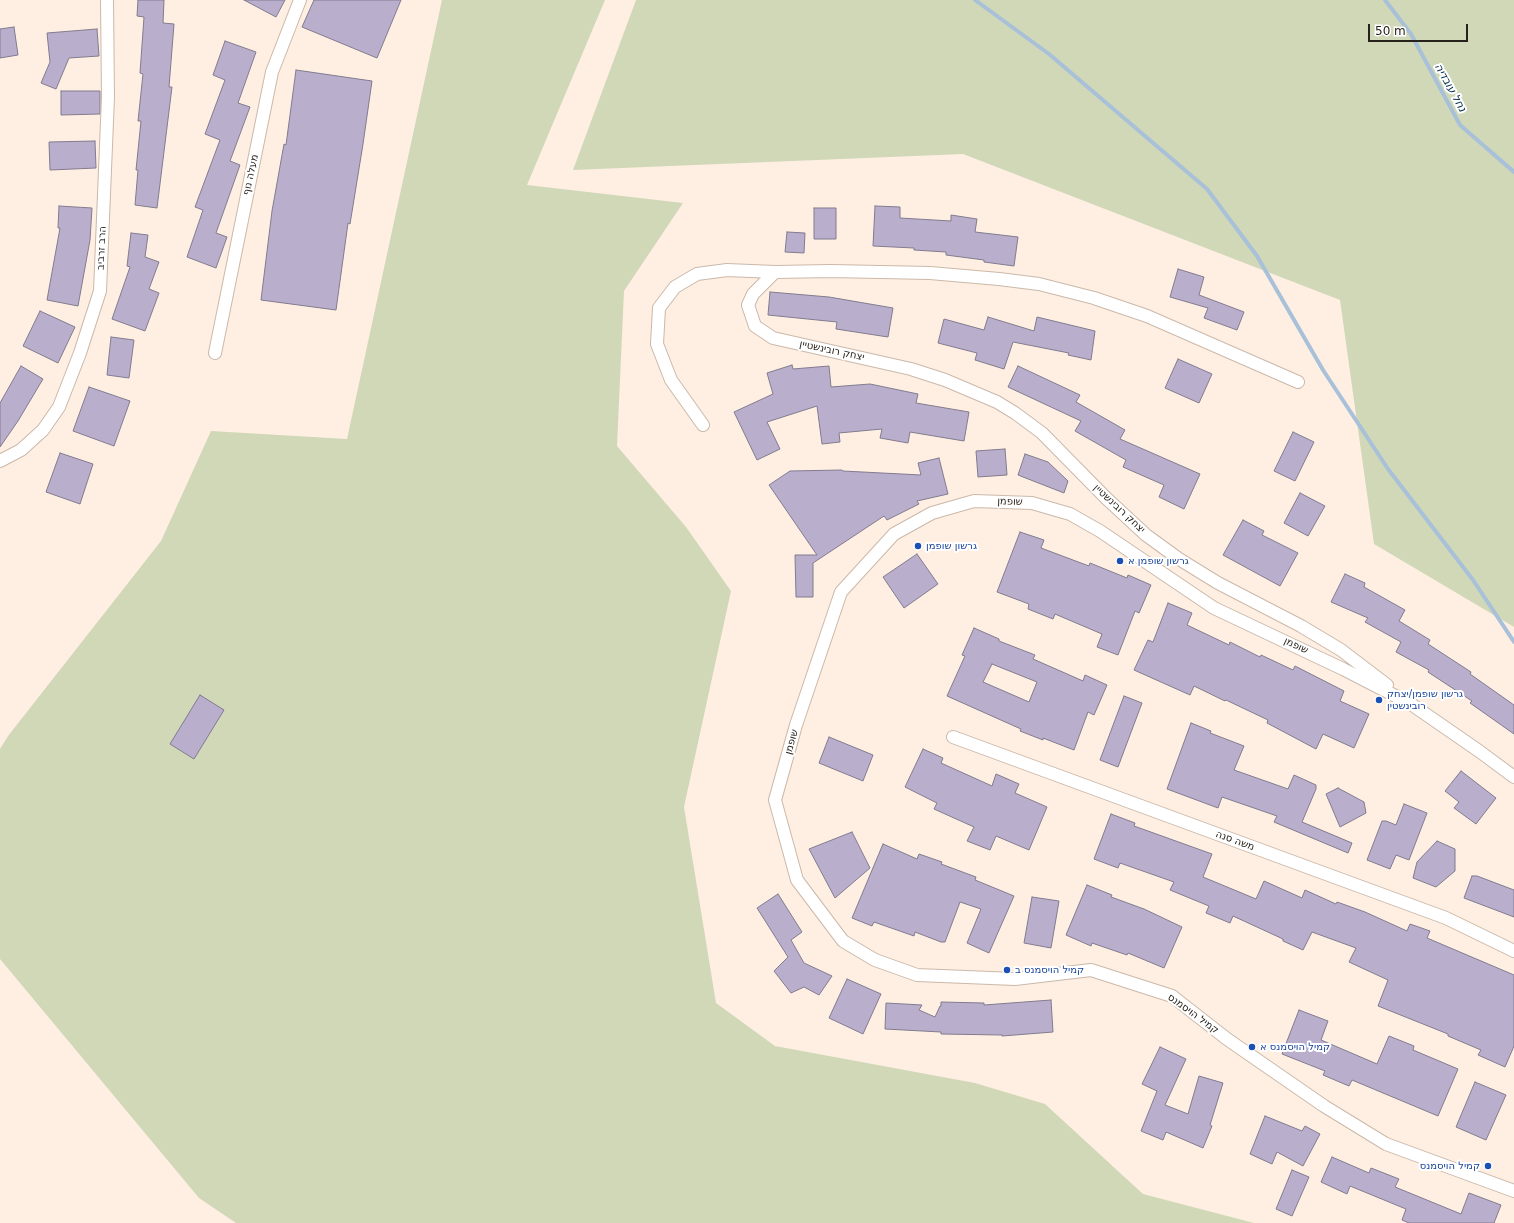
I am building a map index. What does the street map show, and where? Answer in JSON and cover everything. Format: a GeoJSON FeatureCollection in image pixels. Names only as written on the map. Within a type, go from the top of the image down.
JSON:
{"type":"FeatureCollection","features":[{"type":"Feature","properties":{"kind":"street","name":"הרב זרביב"},"geometry":{"type":"LineString","coordinates":[[0,461],[21,450],[42,430],[59,407],[80,354],[100,291],[108,98],[107,0]]}},
{"type":"Feature","properties":{"kind":"street","name":"מעלה נוף"},"geometry":{"type":"LineString","coordinates":[[215,353],[272,72],[300,0]]}},
{"type":"Feature","properties":{"kind":"street"},"geometry":{"type":"LineString","coordinates":[[703,425],[671,380],[657,344],[659,308],[675,287],[697,274],[727,270],[775,272],[831,270],[930,273],[1039,284],[1094,298],[1147,316],[1298,382]]}},
{"type":"Feature","properties":{"kind":"street","name":"יצחק רובינשטיין"},"geometry":{"type":"LineString","coordinates":[[775,272],[752,294],[748,305],[755,326],[773,338],[911,369],[945,380],[997,402],[1042,433],[1111,503],[1146,535],[1179,560],[1218,583],[1301,626],[1341,650],[1411,704]]}},
{"type":"Feature","properties":{"kind":"street","name":"שופמן"},"geometry":{"type":"LineString","coordinates":[[843,941],[797,880],[775,800],[796,725],[841,592],[894,534],[932,513],[974,501],[1032,502],[1070,514],[1100,531],[1214,608],[1343,669],[1411,704],[1480,750],[1514,777]]}},
{"type":"Feature","properties":{"kind":"street"},"geometry":{"type":"LineString","coordinates":[[1341,650],[1344,661],[1343,669]]}},
{"type":"Feature","properties":{"kind":"street","name":"משה סנה"},"geometry":{"type":"LineString","coordinates":[[953,737],[1446,918],[1514,951]]}},
{"type":"Feature","properties":{"kind":"street","name":"קמיל הויסמנס"},"geometry":{"type":"LineString","coordinates":[[843,941],[875,960],[916,975],[1015,979],[1091,970],[1172,996],[1227,1039],[1324,1106],[1386,1144],[1514,1191]]}},
{"type":"Feature","properties":{"kind":"green space"},"geometry":{"type":"Polygon","coordinates":[[[442,0],[605,0],[527,185],[683,203],[624,291],[617,446],[686,527],[731,591],[684,807],[716,1003],[775,1046],[975,1083],[1045,1104],[1143,1194],[1254,1223],[236,1223],[199,1198],[0,959],[0,749],[8,736],[161,541],[211,431],[347,439],[442,0]]]}},
{"type":"Feature","properties":{"kind":"green space"},"geometry":{"type":"Polygon","coordinates":[[[636,0],[1514,0],[1514,627],[1374,544],[1340,300],[963,154],[573,170],[636,0]]]}},
{"type":"Feature","properties":{"kind":"building"},"geometry":{"type":"Polygon","coordinates":[[[138,0],[164,0],[163,23],[174,24],[169,87],[172,87],[157,208],[135,205],[138,170],[136,170],[141,121],[138,121],[143,74],[140,73],[144,17],[137,16],[138,0]]]}},
{"type":"Feature","properties":{"kind":"building"},"geometry":{"type":"Polygon","coordinates":[[[244,0],[285,0],[276,17],[244,0]]]}},
{"type":"Feature","properties":{"kind":"building"},"geometry":{"type":"Polygon","coordinates":[[[314,0],[401,0],[377,58],[302,27],[314,0]]]}},
{"type":"Feature","properties":{"kind":"building"},"geometry":{"type":"Polygon","coordinates":[[[14,27],[18,55],[0,58],[0,29],[14,27]]]}},
{"type":"Feature","properties":{"kind":"building"},"geometry":{"type":"Polygon","coordinates":[[[97,29],[99,56],[69,58],[56,89],[41,83],[50,62],[47,33],[97,29]]]}},
{"type":"Feature","properties":{"kind":"building"},"geometry":{"type":"Polygon","coordinates":[[[225,41],[256,52],[238,103],[250,107],[230,161],[240,165],[216,233],[227,237],[216,268],[187,257],[203,210],[195,207],[220,140],[205,134],[225,80],[213,75],[225,41]]]}},
{"type":"Feature","properties":{"kind":"building"},"geometry":{"type":"Polygon","coordinates":[[[296,70],[372,81],[350,224],[348,223],[336,310],[261,300],[272,211],[284,144],[286,145],[296,70]]]}},
{"type":"Feature","properties":{"kind":"building"},"geometry":{"type":"Polygon","coordinates":[[[61,91],[100,91],[100,114],[61,115],[61,91]]]}},
{"type":"Feature","properties":{"kind":"building"},"geometry":{"type":"Polygon","coordinates":[[[95,141],[96,168],[50,170],[49,142],[95,141]]]}},
{"type":"Feature","properties":{"kind":"building"},"geometry":{"type":"Polygon","coordinates":[[[59,206],[92,208],[90,240],[78,306],[47,300],[60,228],[58,228],[59,206]]]}},
{"type":"Feature","properties":{"kind":"building"},"geometry":{"type":"Polygon","coordinates":[[[875,206],[900,207],[900,218],[951,221],[951,215],[977,219],[975,232],[1018,237],[1014,266],[946,255],[946,252],[914,250],[914,248],[873,246],[875,206]]]}},
{"type":"Feature","properties":{"kind":"building"},"geometry":{"type":"Polygon","coordinates":[[[814,208],[836,208],[836,239],[814,239],[814,208]]]}},
{"type":"Feature","properties":{"kind":"building"},"geometry":{"type":"Polygon","coordinates":[[[787,232],[805,233],[804,253],[785,252],[787,232]]]}},
{"type":"Feature","properties":{"kind":"building"},"geometry":{"type":"Polygon","coordinates":[[[131,233],[148,235],[145,257],[159,262],[149,289],[159,293],[145,331],[112,319],[130,267],[127,266],[131,233]]]}},
{"type":"Feature","properties":{"kind":"building"},"geometry":{"type":"Polygon","coordinates":[[[1178,269],[1204,277],[1199,295],[1244,312],[1237,330],[1204,318],[1208,308],[1170,297],[1178,269]]]}},
{"type":"Feature","properties":{"kind":"building"},"geometry":{"type":"Polygon","coordinates":[[[770,292],[829,297],[893,308],[888,337],[836,329],[837,322],[768,315],[770,292]]]}},
{"type":"Feature","properties":{"kind":"building"},"geometry":{"type":"Polygon","coordinates":[[[40,311],[75,327],[58,363],[23,346],[40,311]]]}},
{"type":"Feature","properties":{"kind":"building"},"geometry":{"type":"Polygon","coordinates":[[[988,317],[1034,331],[1037,317],[1095,331],[1091,360],[1068,355],[1069,353],[1013,342],[1004,369],[975,360],[977,353],[938,343],[944,319],[984,330],[988,317]]]}},
{"type":"Feature","properties":{"kind":"building"},"geometry":{"type":"Polygon","coordinates":[[[111,337],[134,340],[129,378],[107,375],[111,337]]]}},
{"type":"Feature","properties":{"kind":"building"},"geometry":{"type":"Polygon","coordinates":[[[1178,359],[1212,374],[1199,403],[1165,388],[1178,359]]]}},
{"type":"Feature","properties":{"kind":"building"},"geometry":{"type":"Polygon","coordinates":[[[792,365],[793,369],[829,366],[831,387],[870,384],[918,394],[916,403],[969,412],[964,441],[910,432],[908,443],[880,438],[882,429],[839,433],[840,442],[822,444],[817,406],[767,422],[780,449],[757,460],[734,412],[773,394],[767,373],[792,365]]]}},
{"type":"Feature","properties":{"kind":"building"},"geometry":{"type":"Polygon","coordinates":[[[21,366],[43,379],[18,421],[0,447],[0,403],[21,366]]]}},
{"type":"Feature","properties":{"kind":"building"},"geometry":{"type":"Polygon","coordinates":[[[1018,366],[1080,395],[1076,402],[1125,430],[1120,439],[1200,474],[1184,509],[1159,497],[1164,485],[1123,467],[1126,460],[1075,431],[1081,421],[1008,387],[1018,366]]]}},
{"type":"Feature","properties":{"kind":"building"},"geometry":{"type":"Polygon","coordinates":[[[89,387],[130,401],[114,446],[73,431],[89,387]]]}},
{"type":"Feature","properties":{"kind":"building"},"geometry":{"type":"Polygon","coordinates":[[[1293,432],[1314,442],[1295,481],[1274,471],[1293,432]]]}},
{"type":"Feature","properties":{"kind":"building"},"geometry":{"type":"Polygon","coordinates":[[[1005,449],[1007,475],[978,477],[976,451],[1005,449]]]}},
{"type":"Feature","properties":{"kind":"building"},"geometry":{"type":"Polygon","coordinates":[[[60,453],[93,464],[80,504],[46,492],[60,453]]]}},
{"type":"Feature","properties":{"kind":"building"},"geometry":{"type":"Polygon","coordinates":[[[1025,454],[1048,462],[1068,481],[1064,493],[1018,475],[1025,454]]]}},
{"type":"Feature","properties":{"kind":"building"},"geometry":{"type":"Polygon","coordinates":[[[939,458],[948,494],[917,501],[919,504],[887,520],[884,516],[813,563],[813,597],[796,597],[795,555],[817,555],[769,485],[790,471],[842,470],[921,475],[918,463],[939,458]]]}},
{"type":"Feature","properties":{"kind":"building"},"geometry":{"type":"Polygon","coordinates":[[[1300,493],[1325,506],[1308,536],[1284,523],[1300,493]]]}},
{"type":"Feature","properties":{"kind":"building"},"geometry":{"type":"Polygon","coordinates":[[[1243,520],[1264,531],[1262,535],[1298,553],[1280,586],[1223,555],[1243,520]]]}},
{"type":"Feature","properties":{"kind":"building"},"geometry":{"type":"Polygon","coordinates":[[[1020,532],[1044,540],[1041,548],[1089,566],[1090,563],[1127,578],[1128,575],[1151,585],[1139,613],[1135,611],[1118,655],[1097,647],[1102,634],[1055,614],[1053,619],[1028,609],[1029,604],[997,592],[1020,532]]]}},
{"type":"Feature","properties":{"kind":"building"},"geometry":{"type":"Polygon","coordinates":[[[917,554],[938,584],[904,608],[883,577],[917,554]]]}},
{"type":"Feature","properties":{"kind":"building"},"geometry":{"type":"Polygon","coordinates":[[[1345,574],[1365,583],[1364,587],[1405,610],[1399,621],[1430,640],[1428,644],[1471,672],[1470,674],[1514,705],[1514,734],[1470,703],[1472,701],[1428,672],[1429,670],[1396,652],[1401,642],[1365,622],[1368,618],[1331,602],[1345,574]]]}},
{"type":"Feature","properties":{"kind":"building"},"geometry":{"type":"Polygon","coordinates":[[[1168,603],[1192,613],[1187,625],[1229,645],[1230,642],[1260,657],[1261,655],[1293,670],[1295,666],[1344,691],[1340,701],[1369,714],[1354,748],[1323,734],[1316,749],[1267,723],[1268,720],[1194,686],[1190,695],[1134,670],[1148,640],[1153,642],[1168,603]]]}},
{"type":"Feature","properties":{"kind":"building"},"geometry":{"type":"Polygon","coordinates":[[[974,628],[999,639],[999,641],[1035,655],[1033,659],[1083,681],[1085,675],[1107,685],[1094,715],[1088,712],[1074,750],[1020,731],[1021,729],[947,696],[965,656],[962,655],[974,628]],[[992,664],[983,682],[1029,702],[1037,682],[992,664]]]}},
{"type":"Feature","properties":{"kind":"building"},"geometry":{"type":"Polygon","coordinates":[[[200,695],[224,710],[194,759],[170,744],[200,695]]]}},
{"type":"Feature","properties":{"kind":"building"},"geometry":{"type":"Polygon","coordinates":[[[1124,696],[1142,703],[1118,767],[1100,760],[1124,696]]]}},
{"type":"Feature","properties":{"kind":"building"},"geometry":{"type":"Polygon","coordinates":[[[1191,723],[1211,731],[1210,733],[1244,746],[1234,770],[1288,789],[1294,775],[1316,785],[1316,789],[1302,822],[1352,843],[1348,853],[1274,822],[1277,816],[1222,797],[1218,808],[1167,789],[1191,723]]]}},
{"type":"Feature","properties":{"kind":"building"},"geometry":{"type":"Polygon","coordinates":[[[829,737],[873,755],[863,781],[819,763],[829,737]]]}},
{"type":"Feature","properties":{"kind":"building"},"geometry":{"type":"Polygon","coordinates":[[[923,749],[943,758],[941,763],[992,786],[996,774],[1019,784],[1015,793],[1047,807],[1029,850],[996,836],[990,850],[967,841],[974,827],[934,809],[937,803],[905,787],[923,749]]]}},
{"type":"Feature","properties":{"kind":"building"},"geometry":{"type":"Polygon","coordinates":[[[1461,771],[1496,798],[1476,824],[1454,808],[1459,802],[1445,791],[1461,771]]]}},
{"type":"Feature","properties":{"kind":"building"},"geometry":{"type":"Polygon","coordinates":[[[1338,788],[1364,802],[1366,813],[1340,827],[1326,794],[1338,788]]]}},
{"type":"Feature","properties":{"kind":"building"},"geometry":{"type":"Polygon","coordinates":[[[1404,804],[1427,813],[1409,860],[1396,855],[1390,869],[1367,860],[1382,821],[1396,825],[1404,804]]]}},
{"type":"Feature","properties":{"kind":"building"},"geometry":{"type":"Polygon","coordinates":[[[1111,814],[1135,823],[1134,826],[1212,854],[1203,877],[1256,899],[1264,881],[1302,898],[1305,890],[1336,904],[1337,902],[1365,912],[1407,931],[1410,924],[1430,931],[1427,938],[1514,975],[1514,1046],[1505,1067],[1478,1055],[1481,1050],[1448,1036],[1448,1034],[1378,1006],[1388,980],[1349,962],[1356,948],[1312,932],[1303,950],[1233,916],[1230,923],[1206,913],[1209,906],[1170,890],[1174,882],[1120,863],[1118,868],[1094,859],[1111,814]]]}},
{"type":"Feature","properties":{"kind":"building"},"geometry":{"type":"Polygon","coordinates":[[[852,832],[870,868],[835,898],[809,849],[852,832]]]}},
{"type":"Feature","properties":{"kind":"building"},"geometry":{"type":"Polygon","coordinates":[[[1437,841],[1455,849],[1455,871],[1436,887],[1413,878],[1417,862],[1437,841]]]}},
{"type":"Feature","properties":{"kind":"building"},"geometry":{"type":"Polygon","coordinates":[[[883,844],[917,859],[919,854],[942,862],[941,864],[976,877],[975,880],[1014,896],[989,953],[967,943],[981,909],[960,902],[945,942],[941,942],[915,932],[914,936],[874,922],[872,926],[852,918],[883,844]]]}},
{"type":"Feature","properties":{"kind":"building"},"geometry":{"type":"Polygon","coordinates":[[[1472,876],[1477,876],[1514,890],[1514,917],[1464,898],[1472,876]]]}},
{"type":"Feature","properties":{"kind":"building"},"geometry":{"type":"Polygon","coordinates":[[[1087,885],[1112,895],[1111,897],[1144,909],[1182,927],[1164,968],[1128,953],[1127,955],[1092,943],[1091,946],[1066,935],[1087,885]]]}},
{"type":"Feature","properties":{"kind":"building"},"geometry":{"type":"Polygon","coordinates":[[[778,894],[802,932],[791,940],[804,963],[832,976],[819,995],[804,987],[791,993],[774,971],[788,957],[757,908],[778,894]]]}},
{"type":"Feature","properties":{"kind":"building"},"geometry":{"type":"Polygon","coordinates":[[[1032,897],[1059,901],[1051,948],[1024,943],[1032,897]]]}},
{"type":"Feature","properties":{"kind":"building"},"geometry":{"type":"Polygon","coordinates":[[[847,979],[881,994],[863,1034],[829,1018],[847,979]]]}},
{"type":"Feature","properties":{"kind":"building"},"geometry":{"type":"Polygon","coordinates":[[[1051,1000],[1053,1032],[1002,1036],[941,1034],[941,1032],[885,1029],[886,1003],[922,1005],[919,1010],[935,1017],[941,1006],[941,1002],[984,1003],[984,1005],[1051,1000]]]}},
{"type":"Feature","properties":{"kind":"building"},"geometry":{"type":"Polygon","coordinates":[[[1299,1010],[1328,1021],[1321,1040],[1377,1064],[1389,1036],[1414,1046],[1413,1050],[1458,1069],[1438,1116],[1352,1080],[1349,1086],[1323,1075],[1325,1071],[1282,1054],[1299,1010]]]}},
{"type":"Feature","properties":{"kind":"building"},"geometry":{"type":"Polygon","coordinates":[[[1160,1047],[1186,1059],[1165,1105],[1188,1114],[1199,1076],[1223,1083],[1210,1125],[1212,1126],[1203,1148],[1166,1132],[1163,1140],[1141,1131],[1157,1091],[1142,1084],[1160,1047]]]}},
{"type":"Feature","properties":{"kind":"building"},"geometry":{"type":"Polygon","coordinates":[[[1475,1082],[1506,1095],[1486,1140],[1456,1127],[1475,1082]]]}},
{"type":"Feature","properties":{"kind":"building"},"geometry":{"type":"Polygon","coordinates":[[[1265,1116],[1302,1131],[1305,1126],[1320,1134],[1303,1166],[1277,1152],[1272,1164],[1250,1154],[1265,1116]]]}},
{"type":"Feature","properties":{"kind":"building"},"geometry":{"type":"Polygon","coordinates":[[[1332,1157],[1369,1173],[1371,1168],[1399,1179],[1395,1187],[1461,1214],[1469,1193],[1501,1205],[1494,1223],[1409,1223],[1402,1220],[1406,1209],[1350,1186],[1347,1194],[1321,1182],[1332,1157]]]}},
{"type":"Feature","properties":{"kind":"building"},"geometry":{"type":"Polygon","coordinates":[[[1292,1170],[1309,1177],[1292,1216],[1276,1209],[1292,1170]]]}},
{"type":"Feature","properties":{"kind":"waterway"},"geometry":{"type":"LineString","coordinates":[[975,0],[1049,54],[1207,189],[1257,256],[1323,370],[1388,469],[1473,580],[1514,642]]}},
{"type":"Feature","properties":{"kind":"waterway","name":"נחל עובדיה"},"geometry":{"type":"LineString","coordinates":[[1385,0],[1411,34],[1460,125],[1514,172]]}},
{"type":"Feature","properties":{"kind":"place","name":"גרשון שופמן"},"geometry":{"type":"Point","coordinates":[918,546]}},
{"type":"Feature","properties":{"kind":"place","name":"גרשון שופמן א"},"geometry":{"type":"Point","coordinates":[1120,561]}},
{"type":"Feature","properties":{"kind":"place","name":"גרשון שופמן/יצחק רובינשטין"},"geometry":{"type":"Point","coordinates":[1379,700]}},
{"type":"Feature","properties":{"kind":"place","name":"קמיל הויסמנס ב"},"geometry":{"type":"Point","coordinates":[1007,970]}},
{"type":"Feature","properties":{"kind":"place","name":"קמיל הויסמנס א"},"geometry":{"type":"Point","coordinates":[1252,1047]}},
{"type":"Feature","properties":{"kind":"place","name":"קמיל הויסמנס"},"geometry":{"type":"Point","coordinates":[1488,1166]}}]}
